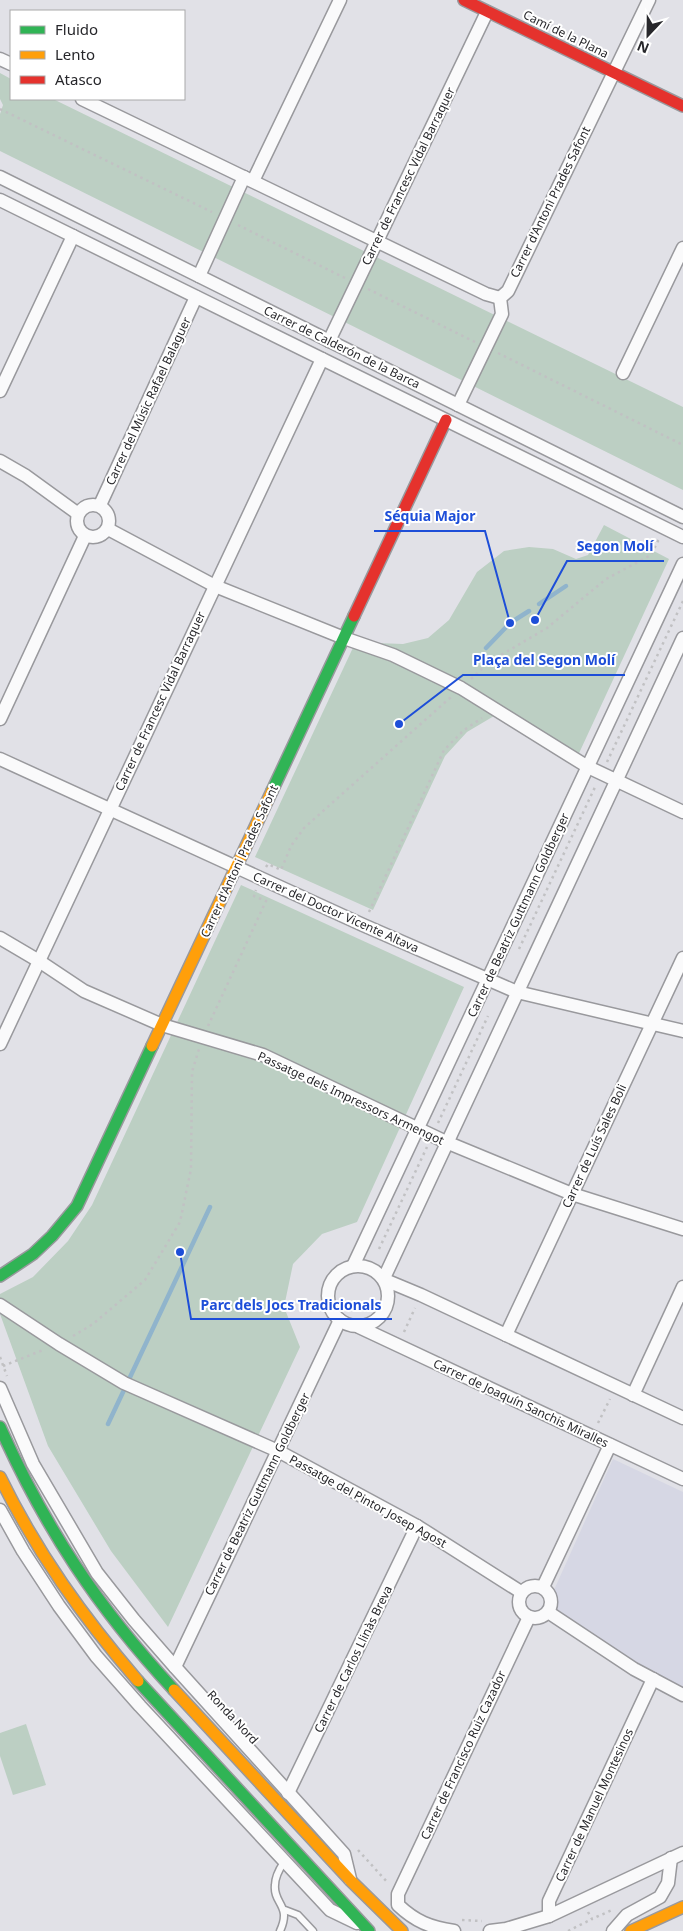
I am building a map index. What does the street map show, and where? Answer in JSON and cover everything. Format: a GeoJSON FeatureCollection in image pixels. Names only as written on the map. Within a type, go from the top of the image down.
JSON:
{"type":"FeatureCollection","features":[{"type":"Feature","properties":{"kind":"street"},"geometry":{"type":"LineString","coordinates":[[199,276],[226,219],[249,179],[340,0]]}},
{"type":"Feature","properties":{"kind":"street","name":"Camí de la Plana"},"geometry":{"type":"LineString","coordinates":[[464,0],[683,106]]}},
{"type":"Feature","properties":{"kind":"street","name":"Carrer d'Antoni Prades Safont"},"geometry":{"type":"LineString","coordinates":[[500,298],[508,291],[648,0]]}},
{"type":"Feature","properties":{"kind":"street","name":"Carrer de Francesc Vidal Barraquer"},"geometry":{"type":"LineString","coordinates":[[329,341],[488,12]]}},
{"type":"Feature","properties":{"kind":"street"},"geometry":{"type":"LineString","coordinates":[[84,100],[486,294],[500,298],[502,314],[458,405]]}},
{"type":"Feature","properties":{"kind":"street","name":"Carrer de Calderón de la Barca"},"geometry":{"type":"LineString","coordinates":[[0,177],[683,517]]}},
{"type":"Feature","properties":{"kind":"street","name":"Carrer de Calderón de la Barca"},"geometry":{"type":"LineString","coordinates":[[0,200],[683,538]]}},
{"type":"Feature","properties":{"kind":"street"},"geometry":{"type":"LineString","coordinates":[[0,391],[73,236]]}},
{"type":"Feature","properties":{"kind":"street"},"geometry":{"type":"LineString","coordinates":[[623,374],[683,248]]}},
{"type":"Feature","properties":{"kind":"street","name":"Carrer del Músic Rafael Balaguer"},"geometry":{"type":"LineString","coordinates":[[100,505],[196,297]]}},
{"type":"Feature","properties":{"kind":"street","name":"Carrer de Francesc Vidal Barraquer"},"geometry":{"type":"LineString","coordinates":[[0,1044],[322,359]]}},
{"type":"Feature","properties":{"kind":"street","name":"Carrer d'Antoni Prades Safont"},"geometry":{"type":"LineString","coordinates":[[0,1276],[16,1268],[52,1238],[77,1206],[446,420]]}},
{"type":"Feature","properties":{"kind":"street"},"geometry":{"type":"LineString","coordinates":[[0,461],[26,476],[77,513]]}},
{"type":"Feature","properties":{"kind":"street"},"geometry":{"type":"LineString","coordinates":[[86,505],[100,505],[109,516],[108,528],[98,537],[85,536],[76,525],[77,513],[86,505]]}},
{"type":"Feature","properties":{"kind":"street"},"geometry":{"type":"LineString","coordinates":[[108,528],[215,586],[344,638],[393,655],[461,688],[588,766],[683,812]]}},
{"type":"Feature","properties":{"kind":"street"},"geometry":{"type":"LineString","coordinates":[[0,719],[85,536]]}},
{"type":"Feature","properties":{"kind":"street","name":"Carrer de Beatriz Guttmann Goldberger"},"geometry":{"type":"LineString","coordinates":[[354,1266],[683,564]]}},
{"type":"Feature","properties":{"kind":"street"},"geometry":{"type":"LineString","coordinates":[[683,638],[393,1256],[384,1279],[389,1301],[386,1307],[379,1319],[359,1327],[349,1325],[340,1320],[330,1306],[329,1289],[338,1274],[354,1266],[370,1268],[384,1279],[683,1418]]}},
{"type":"Feature","properties":{"kind":"street","name":"Carrer del Doctor Vicente Altava"},"geometry":{"type":"LineString","coordinates":[[0,759],[516,992],[683,1031]]}},
{"type":"Feature","properties":{"kind":"street","name":"Passatge dels Impressors Armengot"},"geometry":{"type":"LineString","coordinates":[[0,938],[39,961],[84,992],[162,1025],[263,1055],[446,1142],[572,1194],[683,1229]]}},
{"type":"Feature","properties":{"kind":"street","name":"Carrer de Luís Sales Boli"},"geometry":{"type":"LineString","coordinates":[[506,1335],[683,958]]}},
{"type":"Feature","properties":{"kind":"street"},"geometry":{"type":"LineString","coordinates":[[633,1395],[683,1287]]}},
{"type":"Feature","properties":{"kind":"street","name":"Passatge del Pintor Josep Agost"},"geometry":{"type":"LineString","coordinates":[[0,1305],[59,1344],[127,1384],[278,1451],[417,1526],[521,1592]]}},
{"type":"Feature","properties":{"kind":"street","name":"Carrer de Beatriz Guttmann Goldberger"},"geometry":{"type":"LineString","coordinates":[[174,1667],[340,1320]]}},
{"type":"Feature","properties":{"kind":"street","name":"Carrer de Joaquín Sanchis Miralles"},"geometry":{"type":"LineString","coordinates":[[359,1327],[683,1479]]}},
{"type":"Feature","properties":{"kind":"street","name":"Ronda Nord"},"geometry":{"type":"LineString","coordinates":[[5,1386],[33,1464],[97,1572],[174,1667],[344,1854],[351,1881]]}},
{"type":"Feature","properties":{"kind":"street","name":"Ronda Nord"},"geometry":{"type":"LineString","coordinates":[[0,1427],[20,1474],[51,1529],[86,1583],[122,1631],[351,1881],[402,1931]]}},
{"type":"Feature","properties":{"kind":"street"},"geometry":{"type":"LineString","coordinates":[[542,1587],[610,1444]]}},
{"type":"Feature","properties":{"kind":"street"},"geometry":{"type":"LineString","coordinates":[[0,1477],[35,1542],[71,1596],[107,1644],[150,1695],[367,1929]]}},
{"type":"Feature","properties":{"kind":"street"},"geometry":{"type":"LineString","coordinates":[[0,1510],[23,1552],[96,1656],[140,1706],[330,1910],[367,1929]]}},
{"type":"Feature","properties":{"kind":"street","name":"Carrer de Carlos Llinàs Breva"},"geometry":{"type":"LineString","coordinates":[[288,1793],[417,1526]]}},
{"type":"Feature","properties":{"kind":"street"},"geometry":{"type":"LineString","coordinates":[[531,1585],[542,1587],[551,1598],[548,1612],[539,1618],[529,1617],[519,1606],[521,1592],[531,1585]]}},
{"type":"Feature","properties":{"kind":"street"},"geometry":{"type":"LineString","coordinates":[[548,1612],[634,1669],[683,1695]]}},
{"type":"Feature","properties":{"kind":"street","name":"Carrer de Francisco Ruiz Cazador"},"geometry":{"type":"LineString","coordinates":[[398,1894],[529,1617]]}},
{"type":"Feature","properties":{"kind":"street","name":"Carrer de Manuel Montesinos"},"geometry":{"type":"LineString","coordinates":[[549,1916],[549,1902],[653,1679]]}},
{"type":"Feature","properties":{"kind":"street"},"geometry":{"type":"LineString","coordinates":[[490,1925],[506,1929],[549,1916],[677,1856]]}},
{"type":"Feature","properties":{"kind":"street"},"geometry":{"type":"LineString","coordinates":[[613,1931],[627,1915],[660,1898],[668,1883],[677,1856]]}},
{"type":"Feature","properties":{"kind":"street"},"geometry":{"type":"LineString","coordinates":[[398,1894],[398,1905],[412,1918],[434,1928],[454,1925]]}},
{"type":"Feature","properties":{"kind":"street"},"geometry":{"type":"LineString","coordinates":[[631,1931],[683,1907]]}},
{"type":"Feature","properties":{"kind":"lane"},"geometry":{"type":"LineString","coordinates":[[280,1931],[285,1921],[284,1910],[274,1886],[284,1862]]}},
{"type":"Feature","properties":{"kind":"lane"},"geometry":{"type":"LineString","coordinates":[[284,1910],[298,1915],[313,1931]]}},
{"type":"Feature","properties":{"kind":"path"},"geometry":{"type":"LineString","coordinates":[[0,109],[683,445]]}},
{"type":"Feature","properties":{"kind":"path"},"geometry":{"type":"LineString","coordinates":[[378,916],[369,912],[444,750],[464,730],[496,709]]}},
{"type":"Feature","properties":{"kind":"path"},"geometry":{"type":"LineString","coordinates":[[3,1366],[59,1344],[93,1324],[145,1280],[180,1222],[191,1169],[192,1072],[203,1038],[266,901],[254,896],[261,878]]}},
{"type":"Feature","properties":{"kind":"path"},"geometry":{"type":"LineString","coordinates":[[505,943],[534,956]]}},
{"type":"Feature","properties":{"kind":"path"},"geometry":{"type":"LineString","coordinates":[[474,1010],[502,1023]]}},
{"type":"Feature","properties":{"kind":"path"},"geometry":{"type":"LineString","coordinates":[[364,1243],[393,1256]]}},
{"type":"Feature","properties":{"kind":"path"},"geometry":{"type":"LineString","coordinates":[[398,1345],[421,1295]]}},
{"type":"Feature","properties":{"kind":"path"},"geometry":{"type":"LineString","coordinates":[[0,1358],[3,1366],[5,1386]]}},
{"type":"Feature","properties":{"kind":"path"},"geometry":{"type":"LineString","coordinates":[[592,1436],[616,1387]]}},
{"type":"Feature","properties":{"kind":"path"},"geometry":{"type":"LineString","coordinates":[[357,1850],[398,1894]]}},
{"type":"Feature","properties":{"kind":"path"},"geometry":{"type":"LineString","coordinates":[[568,1931],[592,1919]]}},
{"type":"Feature","properties":{"kind":"path"},"geometry":{"type":"LineString","coordinates":[[454,1925],[472,1922],[490,1925]]}},
{"type":"Feature","properties":{"kind":"shaded area"},"geometry":{"type":"Polygon","coordinates":[[[613,1459],[683,1492],[683,1691],[635,1665],[553,1613],[557,1600],[554,1590],[613,1459]]]}},
{"type":"Feature","properties":{"kind":"green space"},"geometry":{"type":"Polygon","coordinates":[[[0,73],[10,78],[10,100],[55,100],[683,407],[683,490],[0,151],[0,114],[3,105],[0,99],[0,73]]]}},
{"type":"Feature","properties":{"kind":"green space"},"geometry":{"type":"Polygon","coordinates":[[[604,525],[669,559],[574,764],[494,716],[467,732],[445,756],[373,910],[255,857],[358,637],[376,643],[403,644],[428,638],[449,620],[477,572],[504,551],[529,547],[553,549],[576,559],[588,555],[604,525]]]}},
{"type":"Feature","properties":{"kind":"green space"},"geometry":{"type":"Polygon","coordinates":[[[241,885],[464,987],[357,1222],[322,1234],[293,1264],[284,1307],[300,1347],[168,1627],[111,1551],[48,1446],[0,1314],[0,1294],[33,1277],[68,1241],[92,1205],[241,885]]]}},
{"type":"Feature","properties":{"kind":"green space"},"geometry":{"type":"Polygon","coordinates":[[[26,1724],[46,1785],[13,1795],[0,1756],[0,1733],[26,1724]]]}},
{"type":"Feature","properties":{"kind":"waterway"},"geometry":{"type":"LineString","coordinates":[[539,604],[566,586]]}},
{"type":"Feature","properties":{"kind":"waterway"},"geometry":{"type":"LineString","coordinates":[[486,648],[510,623],[529,611]]}},
{"type":"Feature","properties":{"kind":"waterway"},"geometry":{"type":"LineString","coordinates":[[108,1424],[210,1207]]}},
{"type":"Feature","properties":{"kind":"traffic: fast"},"geometry":{"type":"LineString","coordinates":[[272,791],[354,616]]}},
{"type":"Feature","properties":{"kind":"traffic: fast"},"geometry":{"type":"LineString","coordinates":[[0,1276],[33,1254],[52,1236],[77,1206],[152,1046]]}},
{"type":"Feature","properties":{"kind":"traffic: fast"},"geometry":{"type":"LineString","coordinates":[[0,1427],[35,1499],[75,1566],[121,1629],[174,1690]]}},
{"type":"Feature","properties":{"kind":"traffic: fast"},"geometry":{"type":"LineString","coordinates":[[138,1681],[369,1931]]}},
{"type":"Feature","properties":{"kind":"traffic: slow"},"geometry":{"type":"LineString","coordinates":[[152,1046],[272,791]]}},
{"type":"Feature","properties":{"kind":"traffic: slow"},"geometry":{"type":"LineString","coordinates":[[0,1477],[29,1532],[62,1584],[98,1633],[138,1681]]}},
{"type":"Feature","properties":{"kind":"traffic: slow"},"geometry":{"type":"LineString","coordinates":[[174,1690],[351,1881],[402,1931]]}},
{"type":"Feature","properties":{"kind":"traffic: slow"},"geometry":{"type":"LineString","coordinates":[[631,1931],[683,1907]]}},
{"type":"Feature","properties":{"kind":"traffic: jam"},"geometry":{"type":"LineString","coordinates":[[464,0],[683,106]]}},
{"type":"Feature","properties":{"kind":"traffic: jam"},"geometry":{"type":"LineString","coordinates":[[354,616],[446,420]]}},
{"type":"Feature","properties":{"kind":"place","name":"Segon Molí"},"geometry":{"type":"Point","coordinates":[535,620]}},
{"type":"Feature","properties":{"kind":"place","name":"Séquia Major"},"geometry":{"type":"Point","coordinates":[510,623]}},
{"type":"Feature","properties":{"kind":"place","name":"Plaça del Segon Molí"},"geometry":{"type":"Point","coordinates":[399,724]}},
{"type":"Feature","properties":{"kind":"place","name":"Parc dels Jocs Tradicionals"},"geometry":{"type":"Point","coordinates":[180,1252]}}]}
